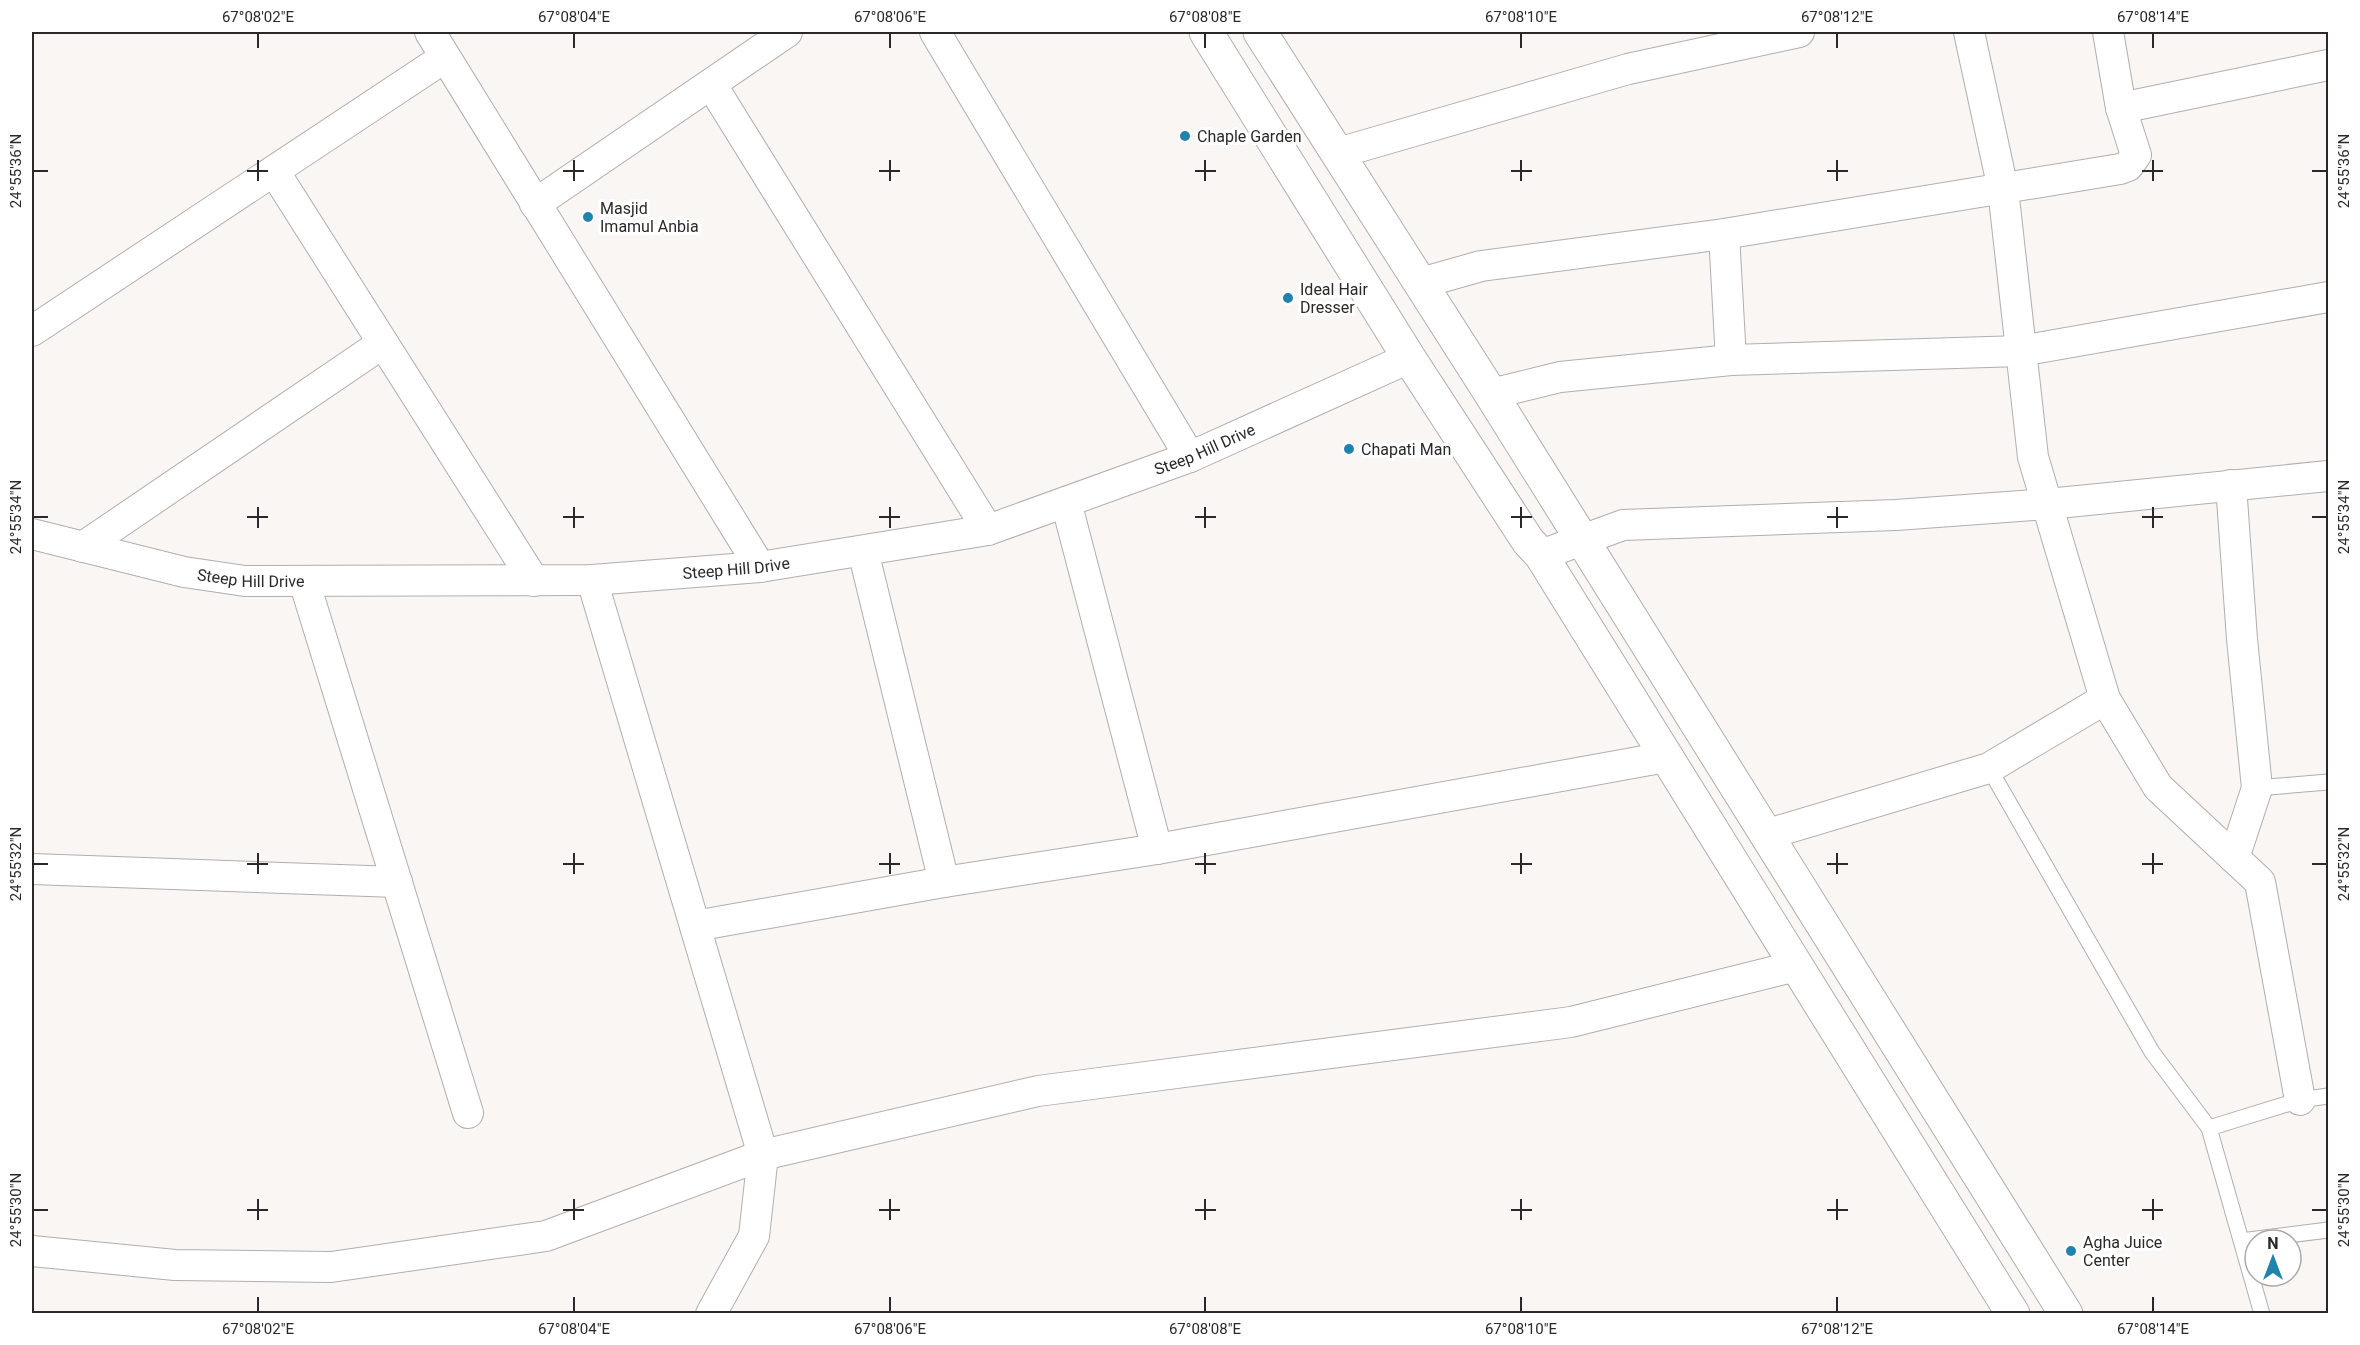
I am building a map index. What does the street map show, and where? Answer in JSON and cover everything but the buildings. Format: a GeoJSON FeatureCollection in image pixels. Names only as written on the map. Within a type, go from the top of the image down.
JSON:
{"type":"FeatureCollection","features":[{"type":"Feature","properties":{"kind":"street"},"geometry":{"type":"LineString","coordinates":[[430,32],[760,567]]}},
{"type":"Feature","properties":{"kind":"street"},"geometry":{"type":"LineString","coordinates":[[535,204],[787,32]]}},
{"type":"Feature","properties":{"kind":"street"},"geometry":{"type":"LineString","coordinates":[[935,32],[1190,457]]}},
{"type":"Feature","properties":{"kind":"street"},"geometry":{"type":"LineString","coordinates":[[1206,32],[1409,358],[1528,541],[1540,555],[2013,1314]]}},
{"type":"Feature","properties":{"kind":"street"},"geometry":{"type":"LineString","coordinates":[[1260,32],[1491,394],[2066,1314]]}},
{"type":"Feature","properties":{"kind":"street"},"geometry":{"type":"LineString","coordinates":[[1338,153],[1628,69],[1799,32]]}},
{"type":"Feature","properties":{"kind":"street"},"geometry":{"type":"LineString","coordinates":[[1969,32],[2003,189],[2033,457],[2104,699],[2158,787],[2260,882],[2314,1098]]}},
{"type":"Feature","properties":{"kind":"street"},"geometry":{"type":"LineString","coordinates":[[1420,283],[1481,266],[1724,234],[2003,189],[2128,166],[2136,155],[2121,108],[2108,32]]}},
{"type":"Feature","properties":{"kind":"street"},"geometry":{"type":"LineString","coordinates":[[32,331],[444,58]]}},
{"type":"Feature","properties":{"kind":"street"},"geometry":{"type":"LineString","coordinates":[[2121,108],[2328,65]]}},
{"type":"Feature","properties":{"kind":"street"},"geometry":{"type":"LineString","coordinates":[[711,84],[988,530]]}},
{"type":"Feature","properties":{"kind":"street"},"geometry":{"type":"LineString","coordinates":[[274,171],[534,581]]}},
{"type":"Feature","properties":{"kind":"street"},"geometry":{"type":"LineString","coordinates":[[1724,234],[1731,360]]}},
{"type":"Feature","properties":{"kind":"street"},"geometry":{"type":"LineString","coordinates":[[1491,394],[1560,377],[1731,360],[2021,351],[2328,297]]}},
{"type":"Feature","properties":{"kind":"street"},"geometry":{"type":"LineString","coordinates":[[83,547],[383,343]]}},
{"type":"Feature","properties":{"kind":"street","name":"Steep Hill Drive"},"geometry":{"type":"LineString","coordinates":[[32,534],[184,572],[245,581],[592,580],[760,567],[988,530],[1190,457],[1409,358]]}},
{"type":"Feature","properties":{"kind":"street"},"geometry":{"type":"LineString","coordinates":[[1540,555],[1581,538],[1623,525],[1896,515],[2048,504],[2328,476]]}},
{"type":"Feature","properties":{"kind":"street"},"geometry":{"type":"LineString","coordinates":[[2231,485],[2242,639],[2258,788],[2234,858]]}},
{"type":"Feature","properties":{"kind":"street"},"geometry":{"type":"LineString","coordinates":[[1066,502],[1157,849]]}},
{"type":"Feature","properties":{"kind":"street"},"geometry":{"type":"LineString","coordinates":[[863,551],[944,882]]}},
{"type":"Feature","properties":{"kind":"street"},"geometry":{"type":"LineString","coordinates":[[592,580],[763,1155],[754,1236],[711,1314]]}},
{"type":"Feature","properties":{"kind":"street"},"geometry":{"type":"LineString","coordinates":[[304,581],[468,1113]]}},
{"type":"Feature","properties":{"kind":"street"},"geometry":{"type":"LineString","coordinates":[[1765,835],[1989,768],[2104,699]]}},
{"type":"Feature","properties":{"kind":"street"},"geometry":{"type":"LineString","coordinates":[[695,926],[944,882],[1157,849],[1666,757]]}},
{"type":"Feature","properties":{"kind":"street"},"geometry":{"type":"LineString","coordinates":[[32,869],[397,882]]}},
{"type":"Feature","properties":{"kind":"street"},"geometry":{"type":"LineString","coordinates":[[32,1251],[175,1265],[331,1267],[546,1236],[763,1155],[1038,1092],[1571,1022],[1796,966]]}},
{"type":"Feature","properties":{"kind":"lane"},"geometry":{"type":"LineString","coordinates":[[1989,768],[2152,1052],[2209,1128],[2262,1314]]}},
{"type":"Feature","properties":{"kind":"lane"},"geometry":{"type":"LineString","coordinates":[[2258,788],[2328,782]]}},
{"type":"Feature","properties":{"kind":"lane"},"geometry":{"type":"LineString","coordinates":[[2209,1128],[2314,1098]]}},
{"type":"Feature","properties":{"kind":"lane"},"geometry":{"type":"LineString","coordinates":[[2241,1241],[2328,1230]]}},
{"type":"Feature","properties":{"kind":"place","name":"Chaple Garden"},"geometry":{"type":"Point","coordinates":[1185,136]}},
{"type":"Feature","properties":{"kind":"place","name":"Masjid Imamul Anbia"},"geometry":{"type":"Point","coordinates":[588,217]}},
{"type":"Feature","properties":{"kind":"place","name":"Ideal Hair Dresser"},"geometry":{"type":"Point","coordinates":[1288,298]}},
{"type":"Feature","properties":{"kind":"place","name":"Chapati Man"},"geometry":{"type":"Point","coordinates":[1349,449]}},
{"type":"Feature","properties":{"kind":"place","name":"Agha Juice Center"},"geometry":{"type":"Point","coordinates":[2071,1251]}}]}
